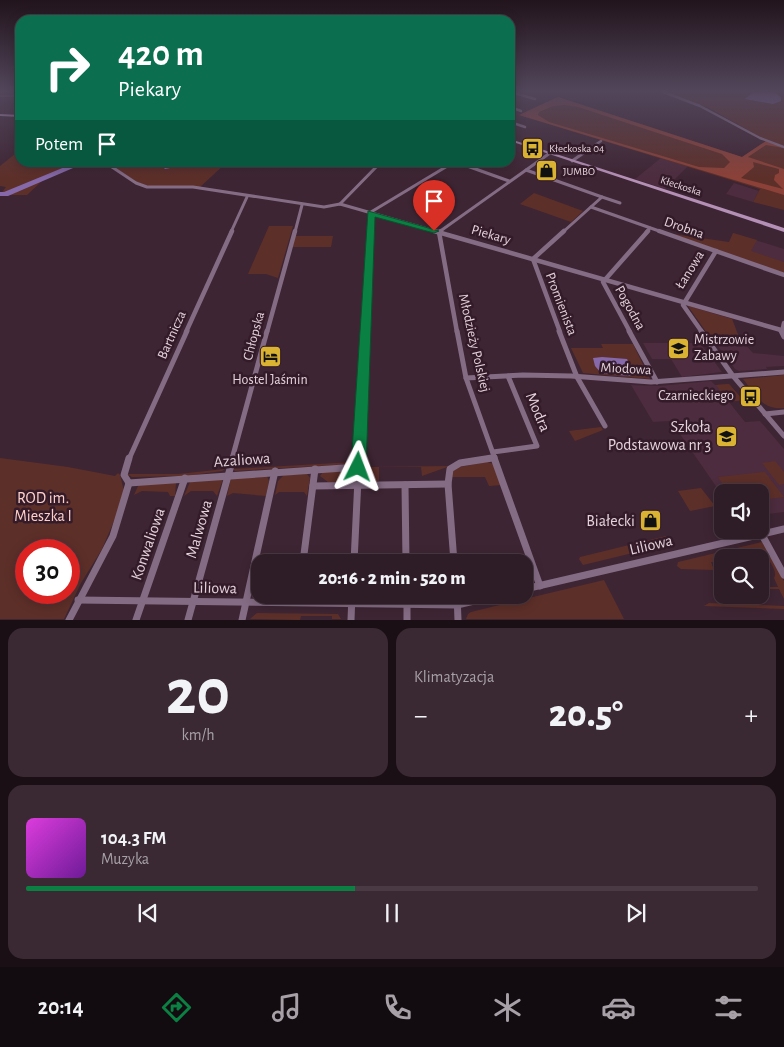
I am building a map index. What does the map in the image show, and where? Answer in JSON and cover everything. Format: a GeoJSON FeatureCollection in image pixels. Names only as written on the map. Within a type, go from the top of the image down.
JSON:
{"type":"FeatureCollection","features":[{"type":"Feature","properties":{"kind":"main road","name":"Kłeckoska"},"geometry":{"type":"LineString","coordinates":[[515,142],[784,230]]}},
{"type":"Feature","properties":{"kind":"street"},"geometry":{"type":"LineString","coordinates":[[726,120],[760,138],[784,147]]}},
{"type":"Feature","properties":{"kind":"street"},"geometry":{"type":"LineString","coordinates":[[515,124],[525,127]]}},
{"type":"Feature","properties":{"kind":"street"},"geometry":{"type":"LineString","coordinates":[[572,161],[601,141]]}},
{"type":"Feature","properties":{"kind":"street"},"geometry":{"type":"LineString","coordinates":[[439,232],[550,153]]}},
{"type":"Feature","properties":{"kind":"street","name":"Piekary"},"geometry":{"type":"LineString","coordinates":[[112,167],[136,183],[147,187],[193,187],[302,205],[330,207],[340,204],[781,330]]}},
{"type":"Feature","properties":{"kind":"street"},"geometry":{"type":"LineString","coordinates":[[340,204],[376,167]]}},
{"type":"Feature","properties":{"kind":"street"},"geometry":{"type":"LineString","coordinates":[[354,554],[371,212],[447,167]]}},
{"type":"Feature","properties":{"kind":"street"},"geometry":{"type":"LineString","coordinates":[[468,167],[509,182]]}},
{"type":"Feature","properties":{"kind":"street"},"geometry":{"type":"LineString","coordinates":[[526,170],[620,203]]}},
{"type":"Feature","properties":{"kind":"street","name":"Bartnicza"},"geometry":{"type":"LineString","coordinates":[[80,596],[113,536],[129,483],[124,475],[126,465],[247,196]]}},
{"type":"Feature","properties":{"kind":"street"},"geometry":{"type":"LineString","coordinates":[[591,207],[602,197]]}},
{"type":"Feature","properties":{"kind":"street","name":"Chłopska"},"geometry":{"type":"LineString","coordinates":[[228,474],[302,205]]}},
{"type":"Feature","properties":{"kind":"street","name":"Drobna"},"geometry":{"type":"LineString","coordinates":[[591,207],[784,275]]}},
{"type":"Feature","properties":{"kind":"street","name":"Promienista"},"geometry":{"type":"LineString","coordinates":[[591,207],[533,259],[577,376],[605,426]]}},
{"type":"Feature","properties":{"kind":"street","name":"Pogodna"},"geometry":{"type":"LineString","coordinates":[[650,228],[603,282],[657,382]]}},
{"type":"Feature","properties":{"kind":"street","name":"Młodzieży Polskiej"},"geometry":{"type":"LineString","coordinates":[[439,232],[466,378],[540,586]]}},
{"type":"Feature","properties":{"kind":"street","name":"Łanowa"},"geometry":{"type":"LineString","coordinates":[[716,251],[683,305],[733,376],[784,436]]}},
{"type":"Feature","properties":{"kind":"street"},"geometry":{"type":"LineString","coordinates":[[784,323],[781,330],[784,337]]}},
{"type":"Feature","properties":{"kind":"street","name":"Miodowa"},"geometry":{"type":"LineString","coordinates":[[466,378],[577,376],[657,382],[784,372]]}},
{"type":"Feature","properties":{"kind":"street","name":"Modra"},"geometry":{"type":"LineString","coordinates":[[494,454],[537,446],[508,376]]}},
{"type":"Feature","properties":{"kind":"street"},"geometry":{"type":"LineString","coordinates":[[765,414],[784,412]]}},
{"type":"Feature","properties":{"kind":"street"},"geometry":{"type":"LineString","coordinates":[[453,554],[448,473],[453,466],[494,454]]}},
{"type":"Feature","properties":{"kind":"street","name":"Azaliowa"},"geometry":{"type":"LineString","coordinates":[[129,483],[138,480],[358,467]]}},
{"type":"Feature","properties":{"kind":"street"},"geometry":{"type":"LineString","coordinates":[[304,554],[315,469]]}},
{"type":"Feature","properties":{"kind":"street"},"geometry":{"type":"LineString","coordinates":[[242,620],[275,472]]}},
{"type":"Feature","properties":{"kind":"street","name":"Malwowa"},"geometry":{"type":"LineString","coordinates":[[188,620],[228,474]]}},
{"type":"Feature","properties":{"kind":"street","name":"Konwaliowa"},"geometry":{"type":"LineString","coordinates":[[136,620],[185,478]]}},
{"type":"Feature","properties":{"kind":"street"},"geometry":{"type":"LineString","coordinates":[[313,486],[448,484]]}},
{"type":"Feature","properties":{"kind":"street"},"geometry":{"type":"LineString","coordinates":[[406,485],[406,554]]}},
{"type":"Feature","properties":{"kind":"street","name":"Liliowa"},"geometry":{"type":"LineString","coordinates":[[769,532],[784,529]]}},
{"type":"Feature","properties":{"kind":"street","name":"Liliowa"},"geometry":{"type":"LineString","coordinates":[[533,587],[737,539]]}},
{"type":"Feature","properties":{"kind":"street"},"geometry":{"type":"LineString","coordinates":[[765,539],[784,575]]}},
{"type":"Feature","properties":{"kind":"street","name":"Liliowa"},"geometry":{"type":"LineString","coordinates":[[80,600],[251,602]]}},
{"type":"Feature","properties":{"kind":"street","name":"Bartnicza"},"geometry":{"type":"LineString","coordinates":[[69,620],[76,604]]}},
{"type":"Feature","properties":{"kind":"street"},"geometry":{"type":"LineString","coordinates":[[351,620],[352,604]]}},
{"type":"Feature","properties":{"kind":"street"},"geometry":{"type":"LineString","coordinates":[[407,604],[407,620]]}},
{"type":"Feature","properties":{"kind":"street","name":"Liliowa"},"geometry":{"type":"LineString","coordinates":[[407,604],[461,604]]}},
{"type":"Feature","properties":{"kind":"street"},"geometry":{"type":"LineString","coordinates":[[457,605],[458,620]]}},
{"type":"Feature","properties":{"kind":"shaded area"},"geometry":{"type":"Polygon","coordinates":[[[535,120],[546,120],[699,167],[724,168],[730,162],[722,154],[618,120],[628,120],[742,157],[766,141],[784,148],[766,145],[748,157],[784,169],[784,195],[535,120]],[[753,162],[754,167],[741,178],[783,189],[774,180],[775,175],[779,173],[779,169],[753,162]]]}},
{"type":"Feature","properties":{"kind":"shaded area"},"geometry":{"type":"Polygon","coordinates":[[[661,158],[688,166],[665,189],[635,179],[661,158]]]}},
{"type":"Feature","properties":{"kind":"shaded area"},"geometry":{"type":"Polygon","coordinates":[[[734,183],[759,191],[753,202],[726,194],[734,183]]]}},
{"type":"Feature","properties":{"kind":"shaded area"},"geometry":{"type":"Polygon","coordinates":[[[733,233],[784,249],[784,272],[735,243],[733,233]]]}},
{"type":"Feature","properties":{"kind":"shaded area"},"geometry":{"type":"Polygon","coordinates":[[[688,306],[732,319],[740,339],[753,353],[784,356],[784,366],[739,371],[735,369],[688,306]]]}},
{"type":"Feature","properties":{"kind":"shaded area"},"geometry":{"type":"Polygon","coordinates":[[[643,343],[700,343],[722,372],[682,377],[671,359],[652,359],[643,343]]]}},
{"type":"Feature","properties":{"kind":"shaded area"},"geometry":{"type":"Polygon","coordinates":[[[593,358],[627,359],[635,374],[629,376],[601,373],[595,366],[593,358]]]}},
{"type":"Feature","properties":{"kind":"shaded area","name":"Szkoła Podstawowa nr 3"},"geometry":{"type":"Polygon","coordinates":[[[711,381],[715,385],[729,384],[743,400],[729,402],[745,422],[760,421],[784,449],[784,512],[769,514],[769,484],[714,484],[671,421],[653,422],[631,385],[659,386],[711,381]]]}},
{"type":"Feature","properties":{"kind":"green space"},"geometry":{"type":"Polygon","coordinates":[[[535,120],[628,120],[742,157],[766,141],[784,148],[784,210],[753,202],[760,189],[535,120]]]}},
{"type":"Feature","properties":{"kind":"green space"},"geometry":{"type":"Polygon","coordinates":[[[730,120],[784,120],[784,146],[764,139],[730,120]]]}},
{"type":"Feature","properties":{"kind":"green space"},"geometry":{"type":"Polygon","coordinates":[[[15,154],[15,167],[75,167],[44,179],[27,195],[0,195],[6,187],[0,186],[0,166],[15,154]]]}},
{"type":"Feature","properties":{"kind":"green space"},"geometry":{"type":"Polygon","coordinates":[[[114,167],[222,167],[200,187],[149,186],[137,182],[114,167]]]}},
{"type":"Feature","properties":{"kind":"green space"},"geometry":{"type":"Polygon","coordinates":[[[534,193],[583,211],[571,222],[520,204],[534,193]]]}},
{"type":"Feature","properties":{"kind":"green space"},"geometry":{"type":"Polygon","coordinates":[[[269,226],[293,226],[278,278],[266,274],[248,274],[269,226]]]}},
{"type":"Feature","properties":{"kind":"green space"},"geometry":{"type":"Polygon","coordinates":[[[733,233],[757,240],[751,251],[784,262],[784,273],[673,234],[729,242],[733,233]]]}},
{"type":"Feature","properties":{"kind":"green space"},"geometry":{"type":"Polygon","coordinates":[[[295,236],[333,236],[331,247],[292,247],[295,236]]]}},
{"type":"Feature","properties":{"kind":"green space"},"geometry":{"type":"Polygon","coordinates":[[[688,306],[732,319],[739,338],[709,336],[688,306]]]}},
{"type":"Feature","properties":{"kind":"green space"},"geometry":{"type":"Polygon","coordinates":[[[601,344],[633,344],[650,379],[583,373],[571,348],[603,348],[601,344]]]}},
{"type":"Feature","properties":{"kind":"green space"},"geometry":{"type":"Polygon","coordinates":[[[784,375],[784,408],[770,407],[765,404],[743,379],[784,375]]]}},
{"type":"Feature","properties":{"kind":"green space"},"geometry":{"type":"Polygon","coordinates":[[[729,384],[743,400],[729,402],[716,385],[729,384]]]}},
{"type":"Feature","properties":{"kind":"green space"},"geometry":{"type":"Polygon","coordinates":[[[601,427],[603,430],[575,441],[569,431],[601,427]]]}},
{"type":"Feature","properties":{"kind":"green space","name":"ROD im. Mieszka I"},"geometry":{"type":"Polygon","coordinates":[[[0,458],[68,467],[115,476],[118,473],[120,475],[125,495],[102,549],[80,585],[80,539],[15,539],[15,604],[71,604],[64,619],[0,619],[0,458]]]}},
{"type":"Feature","properties":{"kind":"green space"},"geometry":{"type":"Polygon","coordinates":[[[775,461],[784,472],[784,484],[779,485],[762,463],[775,461]]]}},
{"type":"Feature","properties":{"kind":"green space"},"geometry":{"type":"Polygon","coordinates":[[[354,462],[352,464],[235,471],[233,469],[354,462]]]}},
{"type":"Feature","properties":{"kind":"green space"},"geometry":{"type":"Polygon","coordinates":[[[487,462],[494,464],[502,485],[489,486],[485,477],[451,477],[451,472],[460,467],[487,462]]]}},
{"type":"Feature","properties":{"kind":"green space"},"geometry":{"type":"Polygon","coordinates":[[[450,466],[422,476],[421,467],[379,467],[379,481],[363,483],[364,468],[369,467],[450,466]]]}},
{"type":"Feature","properties":{"kind":"green space"},"geometry":{"type":"Polygon","coordinates":[[[225,469],[185,476],[132,477],[127,474],[178,474],[225,469]]]}},
{"type":"Feature","properties":{"kind":"green space"},"geometry":{"type":"Polygon","coordinates":[[[352,470],[352,483],[328,482],[320,476],[323,472],[352,470]]]}},
{"type":"Feature","properties":{"kind":"green space"},"geometry":{"type":"Polygon","coordinates":[[[765,472],[784,497],[769,499],[769,484],[723,484],[718,477],[765,472]]]}},
{"type":"Feature","properties":{"kind":"green space"},"geometry":{"type":"Polygon","coordinates":[[[307,474],[310,478],[307,496],[304,492],[279,492],[275,495],[278,481],[284,475],[307,474]]]}},
{"type":"Feature","properties":{"kind":"green space"},"geometry":{"type":"Polygon","coordinates":[[[267,476],[269,481],[266,496],[233,493],[227,496],[231,478],[267,476]]]}},
{"type":"Feature","properties":{"kind":"green space"},"geometry":{"type":"Polygon","coordinates":[[[223,479],[217,496],[213,491],[191,491],[184,496],[190,482],[223,479]]]}},
{"type":"Feature","properties":{"kind":"green space"},"geometry":{"type":"Polygon","coordinates":[[[176,483],[175,496],[170,496],[168,492],[142,491],[134,495],[139,484],[176,483]]]}},
{"type":"Feature","properties":{"kind":"green space"},"geometry":{"type":"Polygon","coordinates":[[[701,488],[714,506],[690,511],[678,491],[701,488]]]}},
{"type":"Feature","properties":{"kind":"green space"},"geometry":{"type":"Polygon","coordinates":[[[666,536],[670,544],[583,565],[579,559],[580,557],[666,536]]]}},
{"type":"Feature","properties":{"kind":"green space"},"geometry":{"type":"Polygon","coordinates":[[[762,542],[766,549],[733,549],[762,542]]]}},
{"type":"Feature","properties":{"kind":"green space"},"geometry":{"type":"Polygon","coordinates":[[[714,553],[714,562],[711,562],[714,570],[681,569],[677,566],[678,562],[714,553]]]}},
{"type":"Feature","properties":{"kind":"green space"},"geometry":{"type":"Polygon","coordinates":[[[769,554],[784,581],[784,599],[779,589],[769,589],[769,587],[778,587],[774,578],[775,572],[769,554]]]}},
{"type":"Feature","properties":{"kind":"green space"},"geometry":{"type":"Polygon","coordinates":[[[604,580],[624,619],[466,619],[471,612],[504,604],[533,604],[533,597],[604,580]]]}},
{"type":"Feature","properties":{"kind":"green space"},"geometry":{"type":"Polygon","coordinates":[[[709,603],[784,606],[784,609],[704,606],[709,603]]]}},
{"type":"Feature","properties":{"kind":"green space"},"geometry":{"type":"Polygon","coordinates":[[[257,613],[338,614],[341,619],[332,619],[332,616],[301,616],[300,620],[250,619],[257,613]]]}},
{"type":"Feature","properties":{"kind":"waterway"},"geometry":{"type":"LineString","coordinates":[[0,194],[5,194],[72,167]]}},
{"type":"Feature","properties":{"kind":"place","name":"Kłeckoska 04"},"geometry":{"type":"Point","coordinates":[533,148]}},
{"type":"Feature","properties":{"kind":"place","name":"JUMBO"},"geometry":{"type":"Point","coordinates":[547,171]}},
{"type":"Feature","properties":{"kind":"place","name":"Mistrzowie Zabawy"},"geometry":{"type":"Point","coordinates":[678,348]}},
{"type":"Feature","properties":{"kind":"place","name":"Hostel Jaśmin"},"geometry":{"type":"Point","coordinates":[270,357]}},
{"type":"Feature","properties":{"kind":"place","name":"Czarnieckiego"},"geometry":{"type":"Point","coordinates":[750,396]}},
{"type":"Feature","properties":{"kind":"place","name":"Szkoła Podstawowa nr 3"},"geometry":{"type":"Point","coordinates":[727,436]}},
{"type":"Feature","properties":{"kind":"place","name":"Białecki"},"geometry":{"type":"Point","coordinates":[651,521]}},
{"type":"Feature","properties":{"kind":"route"},"geometry":{"type":"LineString","coordinates":[[358,467],[371,212],[434,231]]}}]}
